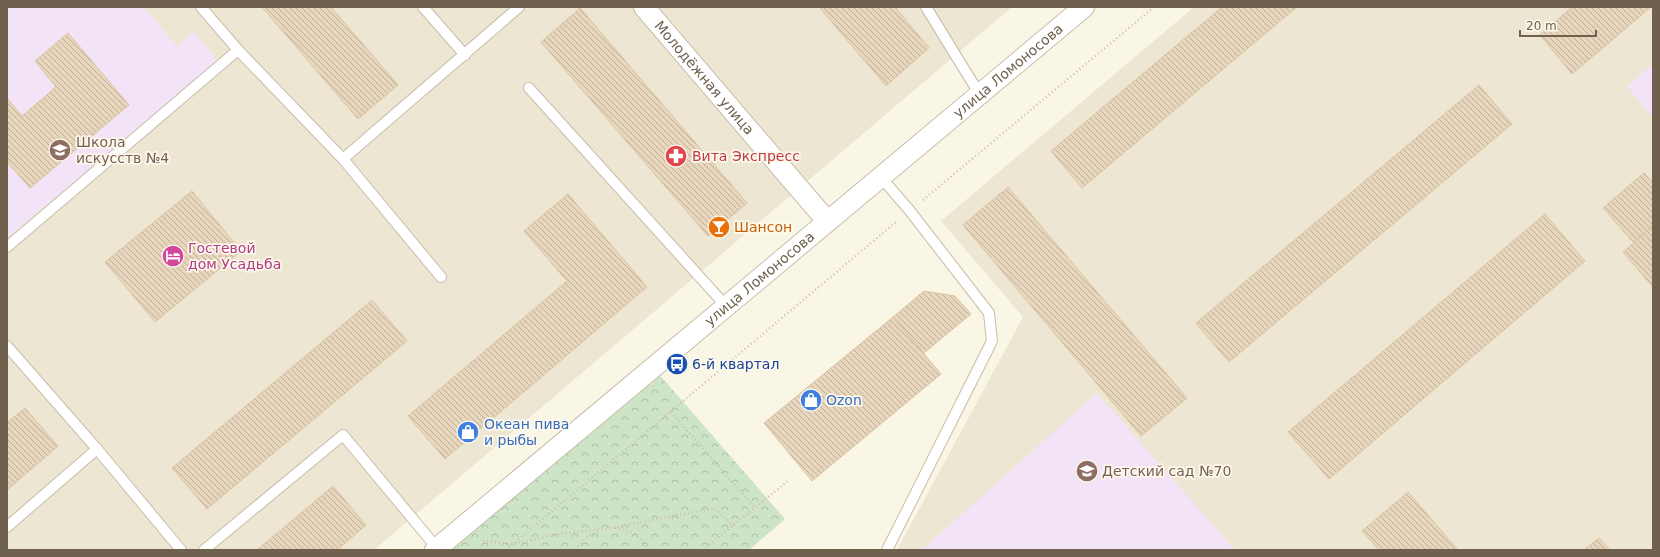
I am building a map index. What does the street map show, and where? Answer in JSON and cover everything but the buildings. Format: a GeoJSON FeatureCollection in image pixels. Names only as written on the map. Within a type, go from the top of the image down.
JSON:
{"type":"FeatureCollection","features":[{"type":"Feature","properties":{"kind":"street","name":"Молодёжная улица"},"geometry":{"type":"LineString","coordinates":[[644,7],[827,221]]}},
{"type":"Feature","properties":{"kind":"street","name":"улица Ломоносова"},"geometry":{"type":"LineString","coordinates":[[441,545],[880,176],[980,95],[1084,7]]}},
{"type":"Feature","properties":{"kind":"lane"},"geometry":{"type":"LineString","coordinates":[[201,7],[238,50],[342,160],[441,278]]}},
{"type":"Feature","properties":{"kind":"lane"},"geometry":{"type":"LineString","coordinates":[[423,7],[464,54]]}},
{"type":"Feature","properties":{"kind":"lane"},"geometry":{"type":"LineString","coordinates":[[342,160],[519,7]]}},
{"type":"Feature","properties":{"kind":"lane"},"geometry":{"type":"LineString","coordinates":[[926,7],[980,95]]}},
{"type":"Feature","properties":{"kind":"lane"},"geometry":{"type":"LineString","coordinates":[[7,247],[238,50]]}},
{"type":"Feature","properties":{"kind":"lane"},"geometry":{"type":"LineString","coordinates":[[529,88],[726,306]]}},
{"type":"Feature","properties":{"kind":"lane"},"geometry":{"type":"LineString","coordinates":[[880,176],[910,211],[989,314],[992,341],[887,550]]}},
{"type":"Feature","properties":{"kind":"lane"},"geometry":{"type":"LineString","coordinates":[[7,346],[97,449],[181,550]]}},
{"type":"Feature","properties":{"kind":"lane"},"geometry":{"type":"LineString","coordinates":[[204,550],[343,435],[441,545]]}},
{"type":"Feature","properties":{"kind":"lane"},"geometry":{"type":"LineString","coordinates":[[7,527],[97,449]]}},
{"type":"Feature","properties":{"kind":"path"},"geometry":{"type":"LineString","coordinates":[[506,550],[1154,7]]}},
{"type":"Feature","properties":{"kind":"path"},"geometry":{"type":"LineString","coordinates":[[671,412],[755,508]]}},
{"type":"Feature","properties":{"kind":"path"},"geometry":{"type":"LineString","coordinates":[[703,550],[789,480]]}},
{"type":"Feature","properties":{"kind":"path"},"geometry":{"type":"LineString","coordinates":[[441,545],[514,544],[558,534],[612,528],[714,508],[734,526]]}},
{"type":"Feature","properties":{"kind":"path"},"geometry":{"type":"LineString","coordinates":[[576,550],[579,544],[588,536],[601,529],[612,528],[624,530],[633,534],[643,542],[648,550]]}},
{"type":"Feature","properties":{"kind":"shaded area"},"geometry":{"type":"Polygon","coordinates":[[[7,7],[1012,7],[374,550],[7,550],[7,7]]]}},
{"type":"Feature","properties":{"kind":"shaded area","name":"Школа искусств №4"},"geometry":{"type":"Polygon","coordinates":[[[7,7],[144,7],[177,46],[194,32],[218,61],[7,238],[7,7]]]}},
{"type":"Feature","properties":{"kind":"shaded area"},"geometry":{"type":"Polygon","coordinates":[[[1194,7],[1653,7],[1653,550],[897,550],[1023,317],[941,221],[1194,7]]]}},
{"type":"Feature","properties":{"kind":"shaded area"},"geometry":{"type":"Polygon","coordinates":[[[1653,64],[1653,118],[1627,86],[1653,64]]]}},
{"type":"Feature","properties":{"kind":"shaded area","name":"Детский сад №70"},"geometry":{"type":"Polygon","coordinates":[[[1097,393],[1235,550],[922,550],[1097,393]]]}},
{"type":"Feature","properties":{"kind":"green space"},"geometry":{"type":"Polygon","coordinates":[[[658,373],[785,519],[749,550],[446,550],[658,373]]]}},
{"type":"Feature","properties":{"kind":"place","name":"Школа искусств №4"},"geometry":{"type":"Point","coordinates":[60,150]}},
{"type":"Feature","properties":{"kind":"place","name":"Вита Экспресс"},"geometry":{"type":"Point","coordinates":[676,156]}},
{"type":"Feature","properties":{"kind":"place","name":"Шансон"},"geometry":{"type":"Point","coordinates":[719,227]}},
{"type":"Feature","properties":{"kind":"place","name":"Гостевой дом Усадьба"},"geometry":{"type":"Point","coordinates":[173,256]}},
{"type":"Feature","properties":{"kind":"place","name":"6-й квартал"},"geometry":{"type":"Point","coordinates":[677,364]}},
{"type":"Feature","properties":{"kind":"place","name":"Ozon"},"geometry":{"type":"Point","coordinates":[811,400]}},
{"type":"Feature","properties":{"kind":"place","name":"Океан пива и рыбы"},"geometry":{"type":"Point","coordinates":[468,432]}},
{"type":"Feature","properties":{"kind":"place","name":"Детский сад №70"},"geometry":{"type":"Point","coordinates":[1087,471]}}]}
